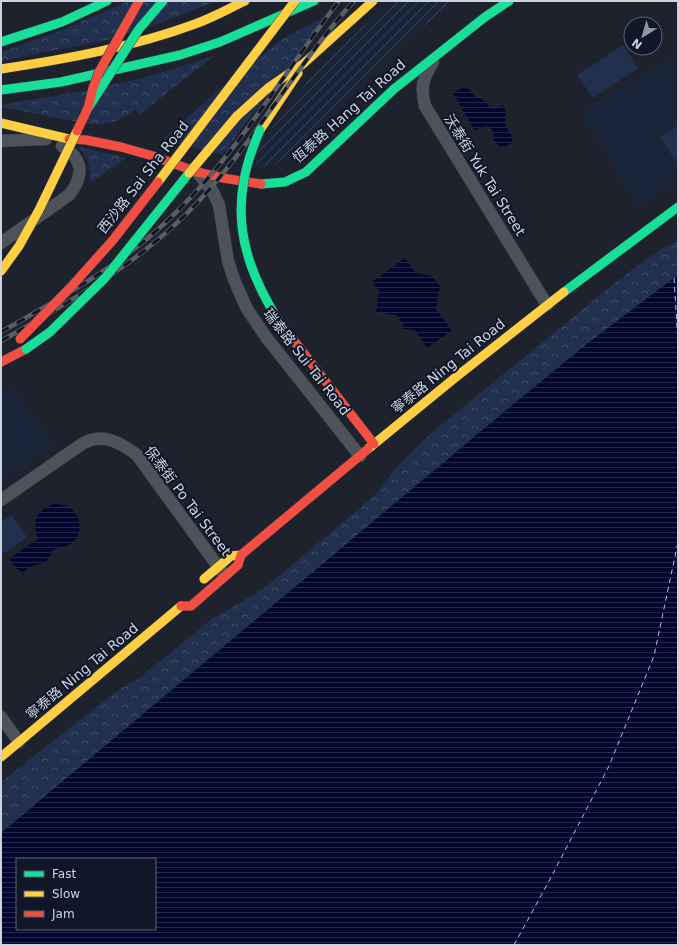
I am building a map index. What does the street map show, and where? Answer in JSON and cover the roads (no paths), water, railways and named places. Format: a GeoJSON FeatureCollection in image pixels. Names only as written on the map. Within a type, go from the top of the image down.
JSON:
{"type":"FeatureCollection","features":[{"type":"Feature","properties":{"kind":"main road"},"geometry":{"type":"LineString","coordinates":[[1,42],[62,22],[107,1]]}},
{"type":"Feature","properties":{"kind":"main road"},"geometry":{"type":"LineString","coordinates":[[88,108],[99,72],[139,1]]}},
{"type":"Feature","properties":{"kind":"main road"},"geometry":{"type":"LineString","coordinates":[[1,271],[19,246],[39,210],[88,108],[139,29],[162,1]]}},
{"type":"Feature","properties":{"kind":"main road"},"geometry":{"type":"LineString","coordinates":[[1,69],[91,52],[150,38],[195,23],[245,1]]}},
{"type":"Feature","properties":{"kind":"main road","name":"西沙路 Sai Sha Road"},"geometry":{"type":"LineString","coordinates":[[1,360],[71,287],[113,240],[295,1]]}},
{"type":"Feature","properties":{"kind":"main road"},"geometry":{"type":"LineString","coordinates":[[1,90],[67,80],[180,55],[220,42],[265,24],[314,1]]}},
{"type":"Feature","properties":{"kind":"main road"},"geometry":{"type":"LineString","coordinates":[[1,360],[26,348],[50,332],[105,278],[237,116],[268,88],[303,64],[373,1]]}},
{"type":"Feature","properties":{"kind":"main road","name":"恆泰路 Hang Tai Road"},"geometry":{"type":"LineString","coordinates":[[69,139],[86,140],[121,147],[197,172],[258,184],[286,182],[306,172],[394,89],[485,17],[509,1]]}},
{"type":"Feature","properties":{"kind":"main road"},"geometry":{"type":"LineString","coordinates":[[303,64],[260,130],[250,155],[243,180],[241,200],[242,228],[246,255],[262,295],[278,320],[374,444]]}},
{"type":"Feature","properties":{"kind":"main road"},"geometry":{"type":"LineString","coordinates":[[1,123],[69,139]]}},
{"type":"Feature","properties":{"kind":"main road","name":"寧泰路 Ning Tai Road"},"geometry":{"type":"LineString","coordinates":[[195,588],[222,572],[238,565],[241,555],[374,444],[606,258],[678,207]]}},
{"type":"Feature","properties":{"kind":"main road","name":"寧泰路 Ning Tai Road"},"geometry":{"type":"LineString","coordinates":[[1,757],[183,602],[191,606],[222,572]]}},
{"type":"Feature","properties":{"kind":"street","name":"沃泰街 Yuk Tai Street"},"geometry":{"type":"LineString","coordinates":[[436,55],[424,79],[422,92],[425,106],[547,305]]}},
{"type":"Feature","properties":{"kind":"street"},"geometry":{"type":"LineString","coordinates":[[1,243],[69,195],[78,182],[80,168],[76,157],[66,148],[49,139]]}},
{"type":"Feature","properties":{"kind":"street","name":"恆泰路 Hang Tai Road"},"geometry":{"type":"LineString","coordinates":[[1,141],[69,139]]}},
{"type":"Feature","properties":{"kind":"street","name":"瑞泰路 Sui Tai Road"},"geometry":{"type":"LineString","coordinates":[[197,172],[213,192],[219,205],[228,261],[235,282],[247,309],[266,337],[360,456]]}},
{"type":"Feature","properties":{"kind":"street","name":"保泰街 Po Tai Street"},"geometry":{"type":"LineString","coordinates":[[1,500],[88,440],[108,438],[124,445],[137,455],[222,572]]}},
{"type":"Feature","properties":{"kind":"street"},"geometry":{"type":"LineString","coordinates":[[1,717],[19,742]]}},
{"type":"Feature","properties":{"kind":"railway"},"geometry":{"type":"LineString","coordinates":[[1,332],[87,282],[128,254],[166,222],[191,197],[236,143],[339,1]]}},
{"type":"Feature","properties":{"kind":"railway"},"geometry":{"type":"LineString","coordinates":[[1,341],[105,279],[130,262],[176,224],[198,202],[239,153],[314,50],[354,1]]}}]}
